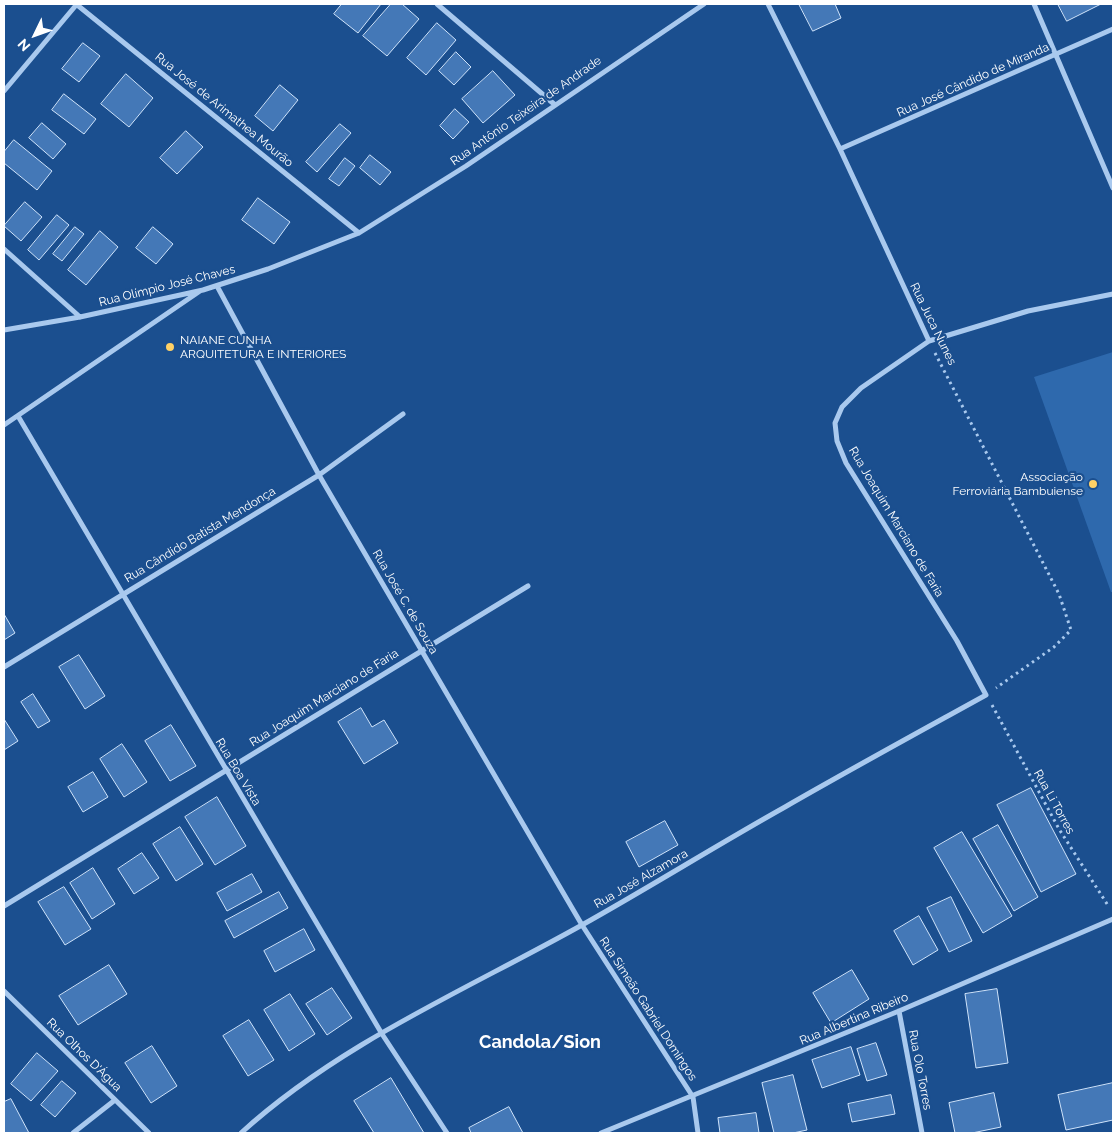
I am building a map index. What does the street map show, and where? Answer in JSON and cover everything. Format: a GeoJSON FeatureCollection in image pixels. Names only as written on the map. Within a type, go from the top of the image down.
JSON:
{"type":"FeatureCollection","features":[{"type":"Feature","properties":{"kind":"street"},"geometry":{"type":"LineString","coordinates":[[4,91],[77,4]]}},
{"type":"Feature","properties":{"kind":"street","name":"Rua José de Arimathea Mourão"},"geometry":{"type":"LineString","coordinates":[[77,4],[359,233]]}},
{"type":"Feature","properties":{"kind":"street"},"geometry":{"type":"LineString","coordinates":[[437,4],[554,104]]}},
{"type":"Feature","properties":{"kind":"street","name":"Rua Antônio Teixeira de Andrade"},"geometry":{"type":"LineString","coordinates":[[359,233],[419,197],[704,4]]}},
{"type":"Feature","properties":{"kind":"street","name":"Rua Juca Nunes"},"geometry":{"type":"LineString","coordinates":[[768,4],[840,149],[929,341]]}},
{"type":"Feature","properties":{"kind":"street"},"geometry":{"type":"LineString","coordinates":[[1034,4],[1113,188]]}},
{"type":"Feature","properties":{"kind":"street","name":"Rua José Cândido de Miranda"},"geometry":{"type":"LineString","coordinates":[[840,149],[1113,29]]}},
{"type":"Feature","properties":{"kind":"street","name":"Rua Olímpio José Chaves"},"geometry":{"type":"LineString","coordinates":[[4,330],[80,317],[202,290],[268,269],[359,233]]}},
{"type":"Feature","properties":{"kind":"street"},"geometry":{"type":"LineString","coordinates":[[4,249],[80,317]]}},
{"type":"Feature","properties":{"kind":"street","name":"Rua José C. de Souza"},"geometry":{"type":"LineString","coordinates":[[216,286],[319,474],[582,926]]}},
{"type":"Feature","properties":{"kind":"street"},"geometry":{"type":"LineString","coordinates":[[4,424],[202,290]]}},
{"type":"Feature","properties":{"kind":"street","name":"Rua Joaquim Marciano de Faria"},"geometry":{"type":"LineString","coordinates":[[986,694],[957,641],[846,463],[837,441],[836,423],[842,407],[861,388],[929,341],[1028,311],[1113,294]]}},
{"type":"Feature","properties":{"kind":"street","name":"Rua Cândido Batista Mendonça"},"geometry":{"type":"LineString","coordinates":[[4,667],[319,474],[403,414]]}},
{"type":"Feature","properties":{"kind":"street","name":"Rua Boa Vista"},"geometry":{"type":"LineString","coordinates":[[18,416],[382,1034],[447,1133]]}},
{"type":"Feature","properties":{"kind":"street","name":"Rua Joaquim Marciano de Faria"},"geometry":{"type":"LineString","coordinates":[[4,906],[528,586]]}},
{"type":"Feature","properties":{"kind":"street","name":"Rua José Alzamora"},"geometry":{"type":"LineString","coordinates":[[241,1133],[307,1079],[382,1034],[582,926],[784,807],[986,694]]}},
{"type":"Feature","properties":{"kind":"street","name":"Rua Albertina Ribeiro"},"geometry":{"type":"LineString","coordinates":[[601,1133],[693,1097],[899,1011],[1113,919]]}},
{"type":"Feature","properties":{"kind":"street","name":"Rua Simeão Gabriel Domingos"},"geometry":{"type":"LineString","coordinates":[[582,926],[693,1097],[698,1133]]}},
{"type":"Feature","properties":{"kind":"street","name":"Rua Olhos D'Água"},"geometry":{"type":"LineString","coordinates":[[4,991],[149,1133]]}},
{"type":"Feature","properties":{"kind":"street","name":"Rua Olo Torres"},"geometry":{"type":"LineString","coordinates":[[899,1011],[922,1133]]}},
{"type":"Feature","properties":{"kind":"street"},"geometry":{"type":"LineString","coordinates":[[73,1133],[115,1100]]}},
{"type":"Feature","properties":{"kind":"path","name":"Rua Juca Nunes"},"geometry":{"type":"LineString","coordinates":[[929,341],[1059,594],[1071,630],[1054,647],[986,694]]}},
{"type":"Feature","properties":{"kind":"path","name":"Rua Li Torres"},"geometry":{"type":"LineString","coordinates":[[986,694],[1059,829],[1113,914]]}},
{"type":"Feature","properties":{"kind":"shaded area","name":"Associação Ferroviária Bambuiense"},"geometry":{"type":"Polygon","coordinates":[[[1113,352],[1113,592],[1111,592],[1034,377],[1113,352]]]}},
{"type":"Feature","properties":{"kind":"building"},"geometry":{"type":"Polygon","coordinates":[[[342,4],[381,4],[358,33],[334,14],[342,4]]]}},
{"type":"Feature","properties":{"kind":"building"},"geometry":{"type":"Polygon","coordinates":[[[391,4],[402,4],[419,19],[387,56],[363,36],[391,4]]]}},
{"type":"Feature","properties":{"kind":"building"},"geometry":{"type":"Polygon","coordinates":[[[799,4],[835,4],[841,18],[813,31],[799,4]]]}},
{"type":"Feature","properties":{"kind":"building"},"geometry":{"type":"Polygon","coordinates":[[[1058,4],[1101,4],[1067,21],[1058,4]]]}},
{"type":"Feature","properties":{"kind":"building"},"geometry":{"type":"Polygon","coordinates":[[[437,23],[456,40],[426,75],[407,58],[437,23]]]}},
{"type":"Feature","properties":{"kind":"building"},"geometry":{"type":"Polygon","coordinates":[[[83,43],[100,56],[79,82],[62,69],[83,43]]]}},
{"type":"Feature","properties":{"kind":"building"},"geometry":{"type":"Polygon","coordinates":[[[456,52],[471,67],[454,85],[439,71],[456,52]]]}},
{"type":"Feature","properties":{"kind":"building"},"geometry":{"type":"Polygon","coordinates":[[[493,71],[515,95],[483,123],[462,99],[493,71]]]}},
{"type":"Feature","properties":{"kind":"building"},"geometry":{"type":"Polygon","coordinates":[[[126,74],[153,98],[129,127],[101,104],[126,74]]]}},
{"type":"Feature","properties":{"kind":"building"},"geometry":{"type":"Polygon","coordinates":[[[280,85],[298,100],[273,131],[255,116],[280,85]]]}},
{"type":"Feature","properties":{"kind":"building"},"geometry":{"type":"Polygon","coordinates":[[[64,94],[96,119],[84,134],[52,110],[64,94]]]}},
{"type":"Feature","properties":{"kind":"building"},"geometry":{"type":"Polygon","coordinates":[[[455,109],[469,122],[453,139],[440,126],[455,109]]]}},
{"type":"Feature","properties":{"kind":"building"},"geometry":{"type":"Polygon","coordinates":[[[42,123],[66,144],[53,159],[29,138],[42,123]]]}},
{"type":"Feature","properties":{"kind":"building"},"geometry":{"type":"Polygon","coordinates":[[[340,124],[351,133],[317,172],[306,162],[340,124]]]}},
{"type":"Feature","properties":{"kind":"building"},"geometry":{"type":"Polygon","coordinates":[[[186,131],[203,147],[177,174],[160,158],[186,131]]]}},
{"type":"Feature","properties":{"kind":"building"},"geometry":{"type":"Polygon","coordinates":[[[14,140],[52,171],[37,190],[4,163],[4,152],[14,140]]]}},
{"type":"Feature","properties":{"kind":"building"},"geometry":{"type":"Polygon","coordinates":[[[370,155],[391,172],[380,185],[360,168],[370,155]]]}},
{"type":"Feature","properties":{"kind":"building"},"geometry":{"type":"Polygon","coordinates":[[[345,158],[355,166],[339,186],[329,179],[345,158]]]}},
{"type":"Feature","properties":{"kind":"building"},"geometry":{"type":"Polygon","coordinates":[[[258,198],[290,222],[274,244],[242,220],[258,198]]]}},
{"type":"Feature","properties":{"kind":"building"},"geometry":{"type":"Polygon","coordinates":[[[25,202],[42,217],[21,241],[4,226],[25,202]]]}},
{"type":"Feature","properties":{"kind":"building"},"geometry":{"type":"Polygon","coordinates":[[[57,215],[69,225],[39,260],[28,250],[57,215]]]}},
{"type":"Feature","properties":{"kind":"building"},"geometry":{"type":"Polygon","coordinates":[[[75,227],[84,234],[62,261],[53,254],[75,227]]]}},
{"type":"Feature","properties":{"kind":"building"},"geometry":{"type":"Polygon","coordinates":[[[153,227],[173,244],[156,264],[136,248],[153,227]]]}},
{"type":"Feature","properties":{"kind":"building"},"geometry":{"type":"Polygon","coordinates":[[[100,231],[118,247],[86,285],[68,270],[100,231]]]}},
{"type":"Feature","properties":{"kind":"building"},"geometry":{"type":"Polygon","coordinates":[[[4,614],[15,633],[4,640],[4,614]]]}},
{"type":"Feature","properties":{"kind":"building"},"geometry":{"type":"Polygon","coordinates":[[[79,655],[105,696],[85,709],[59,667],[79,655]]]}},
{"type":"Feature","properties":{"kind":"building"},"geometry":{"type":"Polygon","coordinates":[[[33,694],[50,721],[38,728],[21,702],[33,694]]]}},
{"type":"Feature","properties":{"kind":"building"},"geometry":{"type":"Polygon","coordinates":[[[361,708],[372,727],[384,720],[398,743],[364,764],[338,722],[361,708]]]}},
{"type":"Feature","properties":{"kind":"building"},"geometry":{"type":"Polygon","coordinates":[[[4,719],[18,741],[4,750],[4,719]]]}},
{"type":"Feature","properties":{"kind":"building"},"geometry":{"type":"Polygon","coordinates":[[[171,725],[196,766],[170,781],[145,741],[171,725]]]}},
{"type":"Feature","properties":{"kind":"building"},"geometry":{"type":"Polygon","coordinates":[[[122,744],[147,782],[124,797],[100,759],[122,744]]]}},
{"type":"Feature","properties":{"kind":"building"},"geometry":{"type":"Polygon","coordinates":[[[93,772],[108,797],[83,812],[68,787],[93,772]]]}},
{"type":"Feature","properties":{"kind":"building"},"geometry":{"type":"Polygon","coordinates":[[[1031,788],[1076,874],[1041,892],[997,805],[1031,788]]]}},
{"type":"Feature","properties":{"kind":"building"},"geometry":{"type":"Polygon","coordinates":[[[217,797],[246,846],[215,865],[185,817],[217,797]]]}},
{"type":"Feature","properties":{"kind":"building"},"geometry":{"type":"Polygon","coordinates":[[[665,821],[678,845],[639,867],[626,842],[665,821]]]}},
{"type":"Feature","properties":{"kind":"building"},"geometry":{"type":"Polygon","coordinates":[[[998,825],[1038,897],[1014,911],[973,839],[998,825]]]}},
{"type":"Feature","properties":{"kind":"building"},"geometry":{"type":"Polygon","coordinates":[[[180,827],[203,864],[176,881],[153,844],[180,827]]]}},
{"type":"Feature","properties":{"kind":"building"},"geometry":{"type":"Polygon","coordinates":[[[962,832],[1012,916],[983,933],[934,848],[962,832]]]}},
{"type":"Feature","properties":{"kind":"building"},"geometry":{"type":"Polygon","coordinates":[[[142,853],[159,878],[134,894],[118,869],[142,853]]]}},
{"type":"Feature","properties":{"kind":"building"},"geometry":{"type":"Polygon","coordinates":[[[93,868],[115,904],[92,919],[70,883],[93,868]]]}},
{"type":"Feature","properties":{"kind":"building"},"geometry":{"type":"Polygon","coordinates":[[[252,874],[262,892],[227,911],[217,893],[252,874]]]}},
{"type":"Feature","properties":{"kind":"building"},"geometry":{"type":"Polygon","coordinates":[[[64,887],[91,929],[65,945],[38,902],[64,887]]]}},
{"type":"Feature","properties":{"kind":"building"},"geometry":{"type":"Polygon","coordinates":[[[279,892],[288,908],[234,938],[225,921],[279,892]]]}},
{"type":"Feature","properties":{"kind":"building"},"geometry":{"type":"Polygon","coordinates":[[[951,897],[972,941],[949,952],[927,908],[951,897]]]}},
{"type":"Feature","properties":{"kind":"building"},"geometry":{"type":"Polygon","coordinates":[[[919,916],[938,950],[913,965],[894,931],[919,916]]]}},
{"type":"Feature","properties":{"kind":"building"},"geometry":{"type":"Polygon","coordinates":[[[304,929],[315,950],[275,972],[264,951],[304,929]]]}},
{"type":"Feature","properties":{"kind":"building"},"geometry":{"type":"Polygon","coordinates":[[[109,965],[127,994],[78,1025],[59,996],[109,965]]]}},
{"type":"Feature","properties":{"kind":"building"},"geometry":{"type":"Polygon","coordinates":[[[852,970],[869,999],[831,1023],[813,993],[852,970]]]}},
{"type":"Feature","properties":{"kind":"building"},"geometry":{"type":"Polygon","coordinates":[[[332,988],[352,1018],[327,1035],[306,1004],[332,988]]]}},
{"type":"Feature","properties":{"kind":"building"},"geometry":{"type":"Polygon","coordinates":[[[997,989],[1008,1063],[976,1068],[965,994],[997,989]]]}},
{"type":"Feature","properties":{"kind":"building"},"geometry":{"type":"Polygon","coordinates":[[[290,994],[315,1034],[289,1051],[264,1010],[290,994]]]}},
{"type":"Feature","properties":{"kind":"building"},"geometry":{"type":"Polygon","coordinates":[[[249,1020],[274,1060],[248,1076],[223,1036],[249,1020]]]}},
{"type":"Feature","properties":{"kind":"building"},"geometry":{"type":"Polygon","coordinates":[[[876,1043],[887,1075],[867,1081],[857,1049],[876,1043]]]}},
{"type":"Feature","properties":{"kind":"building"},"geometry":{"type":"Polygon","coordinates":[[[152,1046],[177,1086],[151,1103],[125,1063],[152,1046]]]}},
{"type":"Feature","properties":{"kind":"building"},"geometry":{"type":"Polygon","coordinates":[[[851,1047],[860,1075],[822,1088],[812,1060],[851,1047]]]}},
{"type":"Feature","properties":{"kind":"building"},"geometry":{"type":"Polygon","coordinates":[[[37,1053],[58,1071],[31,1101],[11,1084],[37,1053]]]}},
{"type":"Feature","properties":{"kind":"building"},"geometry":{"type":"Polygon","coordinates":[[[793,1075],[807,1130],[793,1133],[774,1133],[762,1083],[793,1075]]]}},
{"type":"Feature","properties":{"kind":"building"},"geometry":{"type":"Polygon","coordinates":[[[391,1078],[424,1133],[374,1133],[354,1101],[391,1078]]]}},
{"type":"Feature","properties":{"kind":"building"},"geometry":{"type":"Polygon","coordinates":[[[62,1081],[76,1093],[55,1117],[41,1105],[62,1081]]]}},
{"type":"Feature","properties":{"kind":"building"},"geometry":{"type":"Polygon","coordinates":[[[1113,1083],[1113,1120],[1066,1130],[1058,1095],[1113,1083]]]}},
{"type":"Feature","properties":{"kind":"building"},"geometry":{"type":"Polygon","coordinates":[[[994,1093],[1001,1127],[972,1133],[955,1133],[949,1103],[994,1093]]]}},
{"type":"Feature","properties":{"kind":"building"},"geometry":{"type":"Polygon","coordinates":[[[891,1095],[895,1114],[852,1122],[848,1104],[891,1095]]]}},
{"type":"Feature","properties":{"kind":"building"},"geometry":{"type":"Polygon","coordinates":[[[11,1099],[29,1133],[4,1133],[4,1102],[11,1099]]]}},
{"type":"Feature","properties":{"kind":"building"},"geometry":{"type":"Polygon","coordinates":[[[509,1107],[523,1133],[471,1133],[469,1128],[509,1107]]]}},
{"type":"Feature","properties":{"kind":"building"},"geometry":{"type":"Polygon","coordinates":[[[756,1113],[759,1133],[720,1133],[718,1118],[756,1113]]]}},
{"type":"Feature","properties":{"kind":"place","name":"NAIANE CUNHA ARQUITETURA E INTERIORES"},"geometry":{"type":"Point","coordinates":[170,347]}},
{"type":"Feature","properties":{"kind":"place","name":"Associação Ferroviária Bambuiense"},"geometry":{"type":"Point","coordinates":[1093,484]}},
{"type":"Feature","properties":{"kind":"district","name":"Candola/Sion"},"geometry":{"type":"Point","coordinates":[540,1043]}}]}
